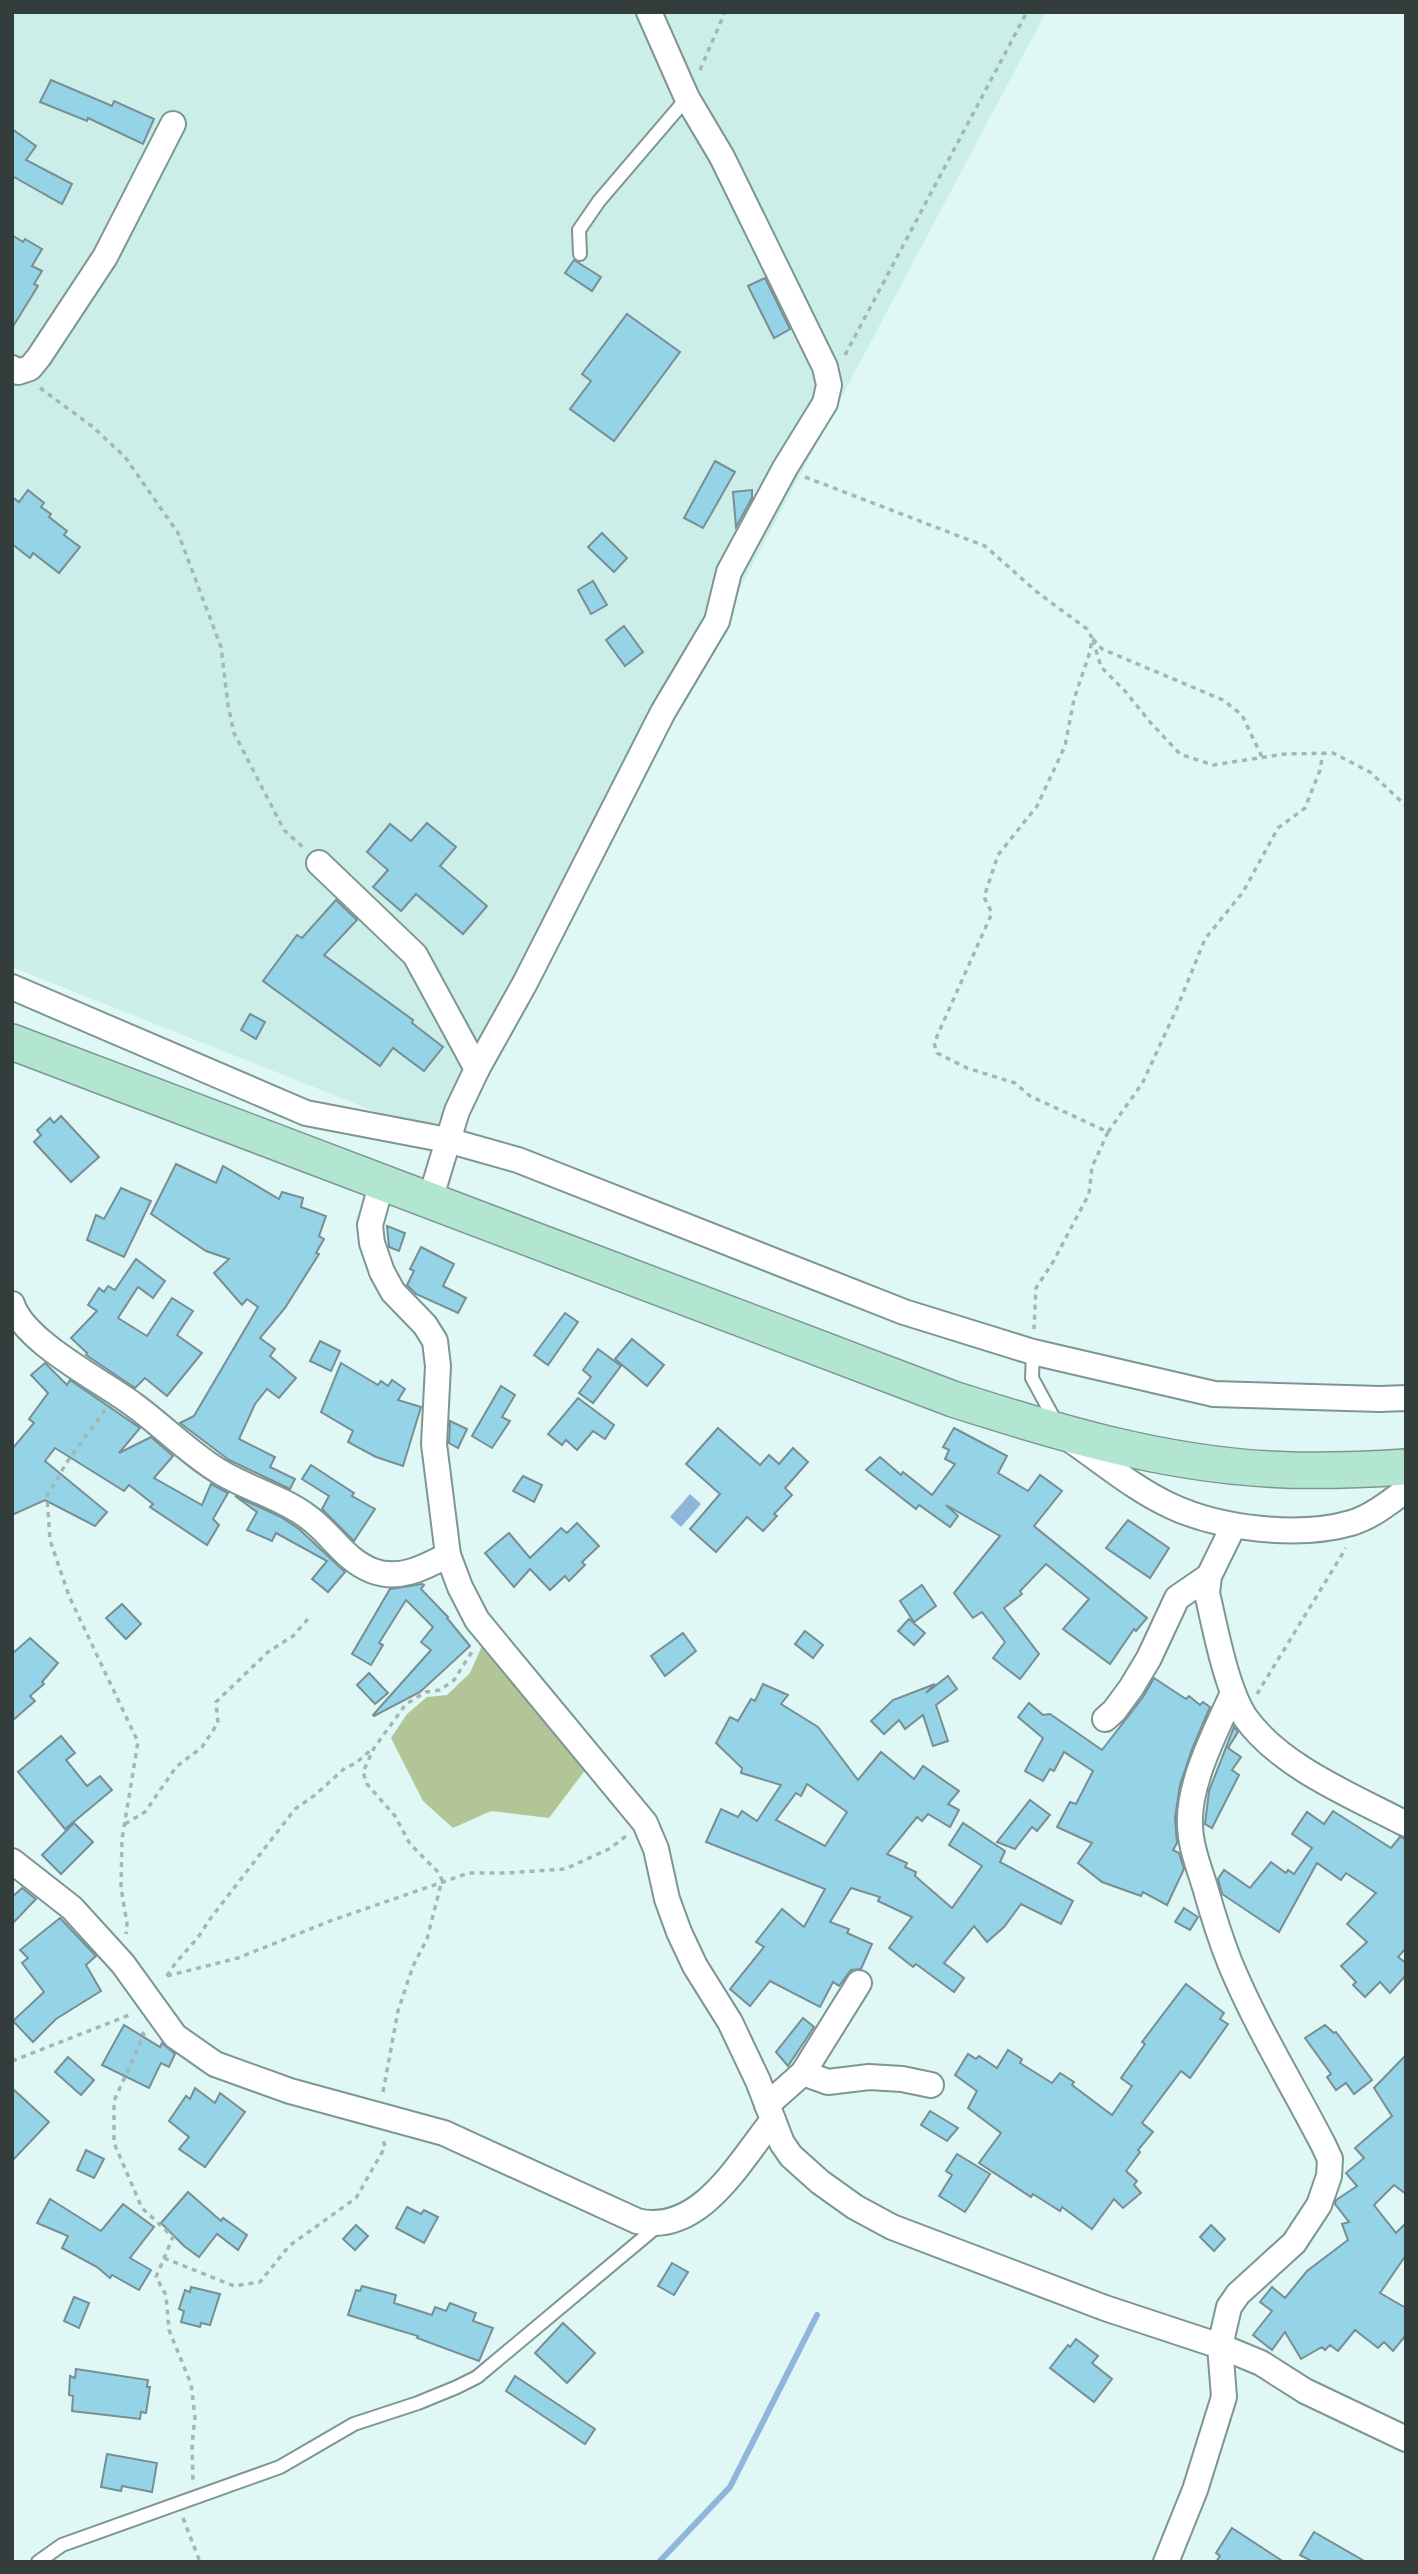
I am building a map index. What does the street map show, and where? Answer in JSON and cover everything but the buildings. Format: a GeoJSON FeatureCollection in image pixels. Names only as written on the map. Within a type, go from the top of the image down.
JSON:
{"type":"FeatureCollection","features":[{"type":"Feature","properties":{"kind":"main road"},"geometry":{"type":"LineString","coordinates":[[12,1042],[953,1399],[1062,1434],[1190,1461],[1267,1469],[1338,1471],[1406,1467]]}},
{"type":"Feature","properties":{"kind":"street"},"geometry":{"type":"LineString","coordinates":[[430,1200],[457,1111],[477,1069],[525,983],[663,712],[717,621],[729,572],[785,468],[825,403],[829,385],[825,367],[729,170],[687,98],[649,12]]}},
{"type":"Feature","properties":{"kind":"street"},"geometry":{"type":"LineString","coordinates":[[15,370],[30,368],[39,357],[105,257],[173,124]]}},
{"type":"Feature","properties":{"kind":"street"},"geometry":{"type":"LineString","coordinates":[[319,863],[415,955],[477,1069]]}},
{"type":"Feature","properties":{"kind":"street"},"geometry":{"type":"LineString","coordinates":[[12,987],[306,1113],[447,1140],[518,1160],[904,1312],[1033,1352],[1214,1394],[1406,1398]]}},
{"type":"Feature","properties":{"kind":"street"},"geometry":{"type":"LineString","coordinates":[[382,1182],[370,1225],[372,1243],[382,1272],[393,1292],[419,1318],[435,1341],[438,1366],[434,1444],[448,1555],[460,1587],[477,1620],[645,1823],[656,1849],[667,1899],[678,1932],[695,1966],[730,2022],[782,2143],[791,2156],[820,2182],[871,2216],[1105,2308],[1220,2346],[1261,2363],[1305,2392],[1406,2440]]}},
{"type":"Feature","properties":{"kind":"street"},"geometry":{"type":"LineString","coordinates":[[13,1308],[32,1332],[52,1349],[116,1392],[221,1473],[307,1516],[355,1563],[376,1572],[400,1574],[421,1570],[448,1555]]}},
{"type":"Feature","properties":{"kind":"street"},"geometry":{"type":"LineString","coordinates":[[1062,1434],[1144,1492],[1172,1507],[1233,1527],[1306,1530],[1351,1523],[1380,1510],[1406,1490]]}},
{"type":"Feature","properties":{"kind":"street"},"geometry":{"type":"LineString","coordinates":[[1233,1527],[1209,1576],[1209,1601],[1233,1693],[1244,1716],[1263,1738],[1300,1767],[1406,1824]]}},
{"type":"Feature","properties":{"kind":"street"},"geometry":{"type":"LineString","coordinates":[[1105,1719],[1131,1688],[1149,1658],[1177,1598],[1209,1576]]}},
{"type":"Feature","properties":{"kind":"street"},"geometry":{"type":"LineString","coordinates":[[1166,2562],[1195,2490],[1224,2397],[1220,2346],[1229,2307],[1238,2294],[1294,2243],[1319,2206],[1329,2176],[1330,2160],[1323,2144],[1257,2022],[1230,1964],[1191,1838],[1193,1796],[1201,1769],[1233,1693]]}},
{"type":"Feature","properties":{"kind":"street"},"geometry":{"type":"LineString","coordinates":[[12,1861],[72,1908],[123,1964],[175,2036],[215,2064],[290,2091],[444,2133],[637,2221],[660,2224],[674,2222],[691,2214],[712,2196],[770,2113],[803,2073],[859,1983]]}},
{"type":"Feature","properties":{"kind":"street"},"geometry":{"type":"LineString","coordinates":[[803,2073],[828,2082],[869,2077],[902,2078],[932,2085]]}},
{"type":"Feature","properties":{"kind":"lane"},"geometry":{"type":"LineString","coordinates":[[580,254],[579,230],[599,201],[687,98]]}},
{"type":"Feature","properties":{"kind":"lane"},"geometry":{"type":"LineString","coordinates":[[1033,1352],[1032,1378],[1062,1434]]}},
{"type":"Feature","properties":{"kind":"lane"},"geometry":{"type":"LineString","coordinates":[[38,2562],[62,2545],[280,2468],[354,2424],[457,2387],[477,2376],[660,2224]]}},
{"type":"Feature","properties":{"kind":"path"},"geometry":{"type":"LineString","coordinates":[[687,98],[724,12]]}},
{"type":"Feature","properties":{"kind":"path"},"geometry":{"type":"LineString","coordinates":[[829,385],[1027,12]]}},
{"type":"Feature","properties":{"kind":"path"},"geometry":{"type":"LineString","coordinates":[[15,370],[93,427],[125,457],[178,533],[221,647],[234,733],[284,830],[319,863]]}},
{"type":"Feature","properties":{"kind":"path"},"geometry":{"type":"LineString","coordinates":[[785,468],[985,546],[1037,592],[1087,629],[1101,667],[1180,754],[1213,765],[1262,757],[1333,753],[1370,772],[1406,806]]}},
{"type":"Feature","properties":{"kind":"path"},"geometry":{"type":"LineString","coordinates":[[1092,638],[1102,649],[1223,701],[1242,715],[1262,757]]}},
{"type":"Feature","properties":{"kind":"path"},"geometry":{"type":"LineString","coordinates":[[1092,638],[1074,699],[1065,746],[1037,806],[998,855],[984,897],[992,913],[934,1043],[937,1053],[967,1068],[1015,1083],[1030,1096],[1108,1132]]}},
{"type":"Feature","properties":{"kind":"path"},"geometry":{"type":"LineString","coordinates":[[1033,1352],[1036,1288],[1089,1194],[1092,1167],[1108,1132],[1143,1082],[1205,939],[1243,892],[1278,828],[1305,808],[1320,770],[1323,754]]}},
{"type":"Feature","properties":{"kind":"path"},"geometry":{"type":"LineString","coordinates":[[116,1392],[47,1496],[50,1540],[65,1585],[138,1742],[125,1824],[121,1888],[127,1923],[123,1964]]}},
{"type":"Feature","properties":{"kind":"path"},"geometry":{"type":"LineString","coordinates":[[1244,1716],[1365,1517]]}},
{"type":"Feature","properties":{"kind":"path"},"geometry":{"type":"LineString","coordinates":[[125,1824],[145,1812],[176,1767],[202,1747],[218,1723],[216,1702],[268,1652],[293,1636],[308,1619]]}},
{"type":"Feature","properties":{"kind":"path"},"geometry":{"type":"LineString","coordinates":[[164,2258],[234,2286],[260,2282],[289,2246],[356,2198],[385,2147],[380,2116],[386,2068],[398,2011],[413,1966],[427,1939],[442,1880],[439,1873],[410,1844],[394,1816],[367,1784],[363,1772],[374,1748],[406,1704],[426,1692],[440,1690],[454,1679],[474,1649],[477,1620]]}},
{"type":"Feature","properties":{"kind":"path"},"geometry":{"type":"LineString","coordinates":[[374,1748],[295,1809],[207,1923],[202,1934],[175,1961],[167,1976],[238,1958],[330,1921],[469,1872],[506,1873],[565,1869],[609,1849],[645,1823]]}},
{"type":"Feature","properties":{"kind":"path"},"geometry":{"type":"LineString","coordinates":[[12,2061],[132,2014],[148,1996]]}},
{"type":"Feature","properties":{"kind":"path"},"geometry":{"type":"LineString","coordinates":[[138,2025],[144,2035],[114,2101],[114,2143],[142,2208],[173,2236],[156,2277],[166,2295],[169,2330],[191,2384],[195,2417],[188,2500],[182,2516],[200,2562]]}},
{"type":"Feature","properties":{"kind":"shaded area"},"geometry":{"type":"Polygon","coordinates":[[[12,12],[1046,12],[447,1140],[12,967],[12,12]]]}},
{"type":"Feature","properties":{"kind":"green space"},"geometry":{"type":"Polygon","coordinates":[[[486,1637],[589,1765],[549,1818],[491,1811],[453,1828],[423,1801],[391,1738],[407,1714],[427,1697],[447,1695],[470,1673],[486,1637]]]}},
{"type":"Feature","properties":{"kind":"water"},"geometry":{"type":"Polygon","coordinates":[[[690,1494],[701,1504],[681,1527],[670,1517],[690,1494]]]}},
{"type":"Feature","properties":{"kind":"waterway"},"geometry":{"type":"LineString","coordinates":[[659,2562],[730,2487],[817,2315]]}}]}
